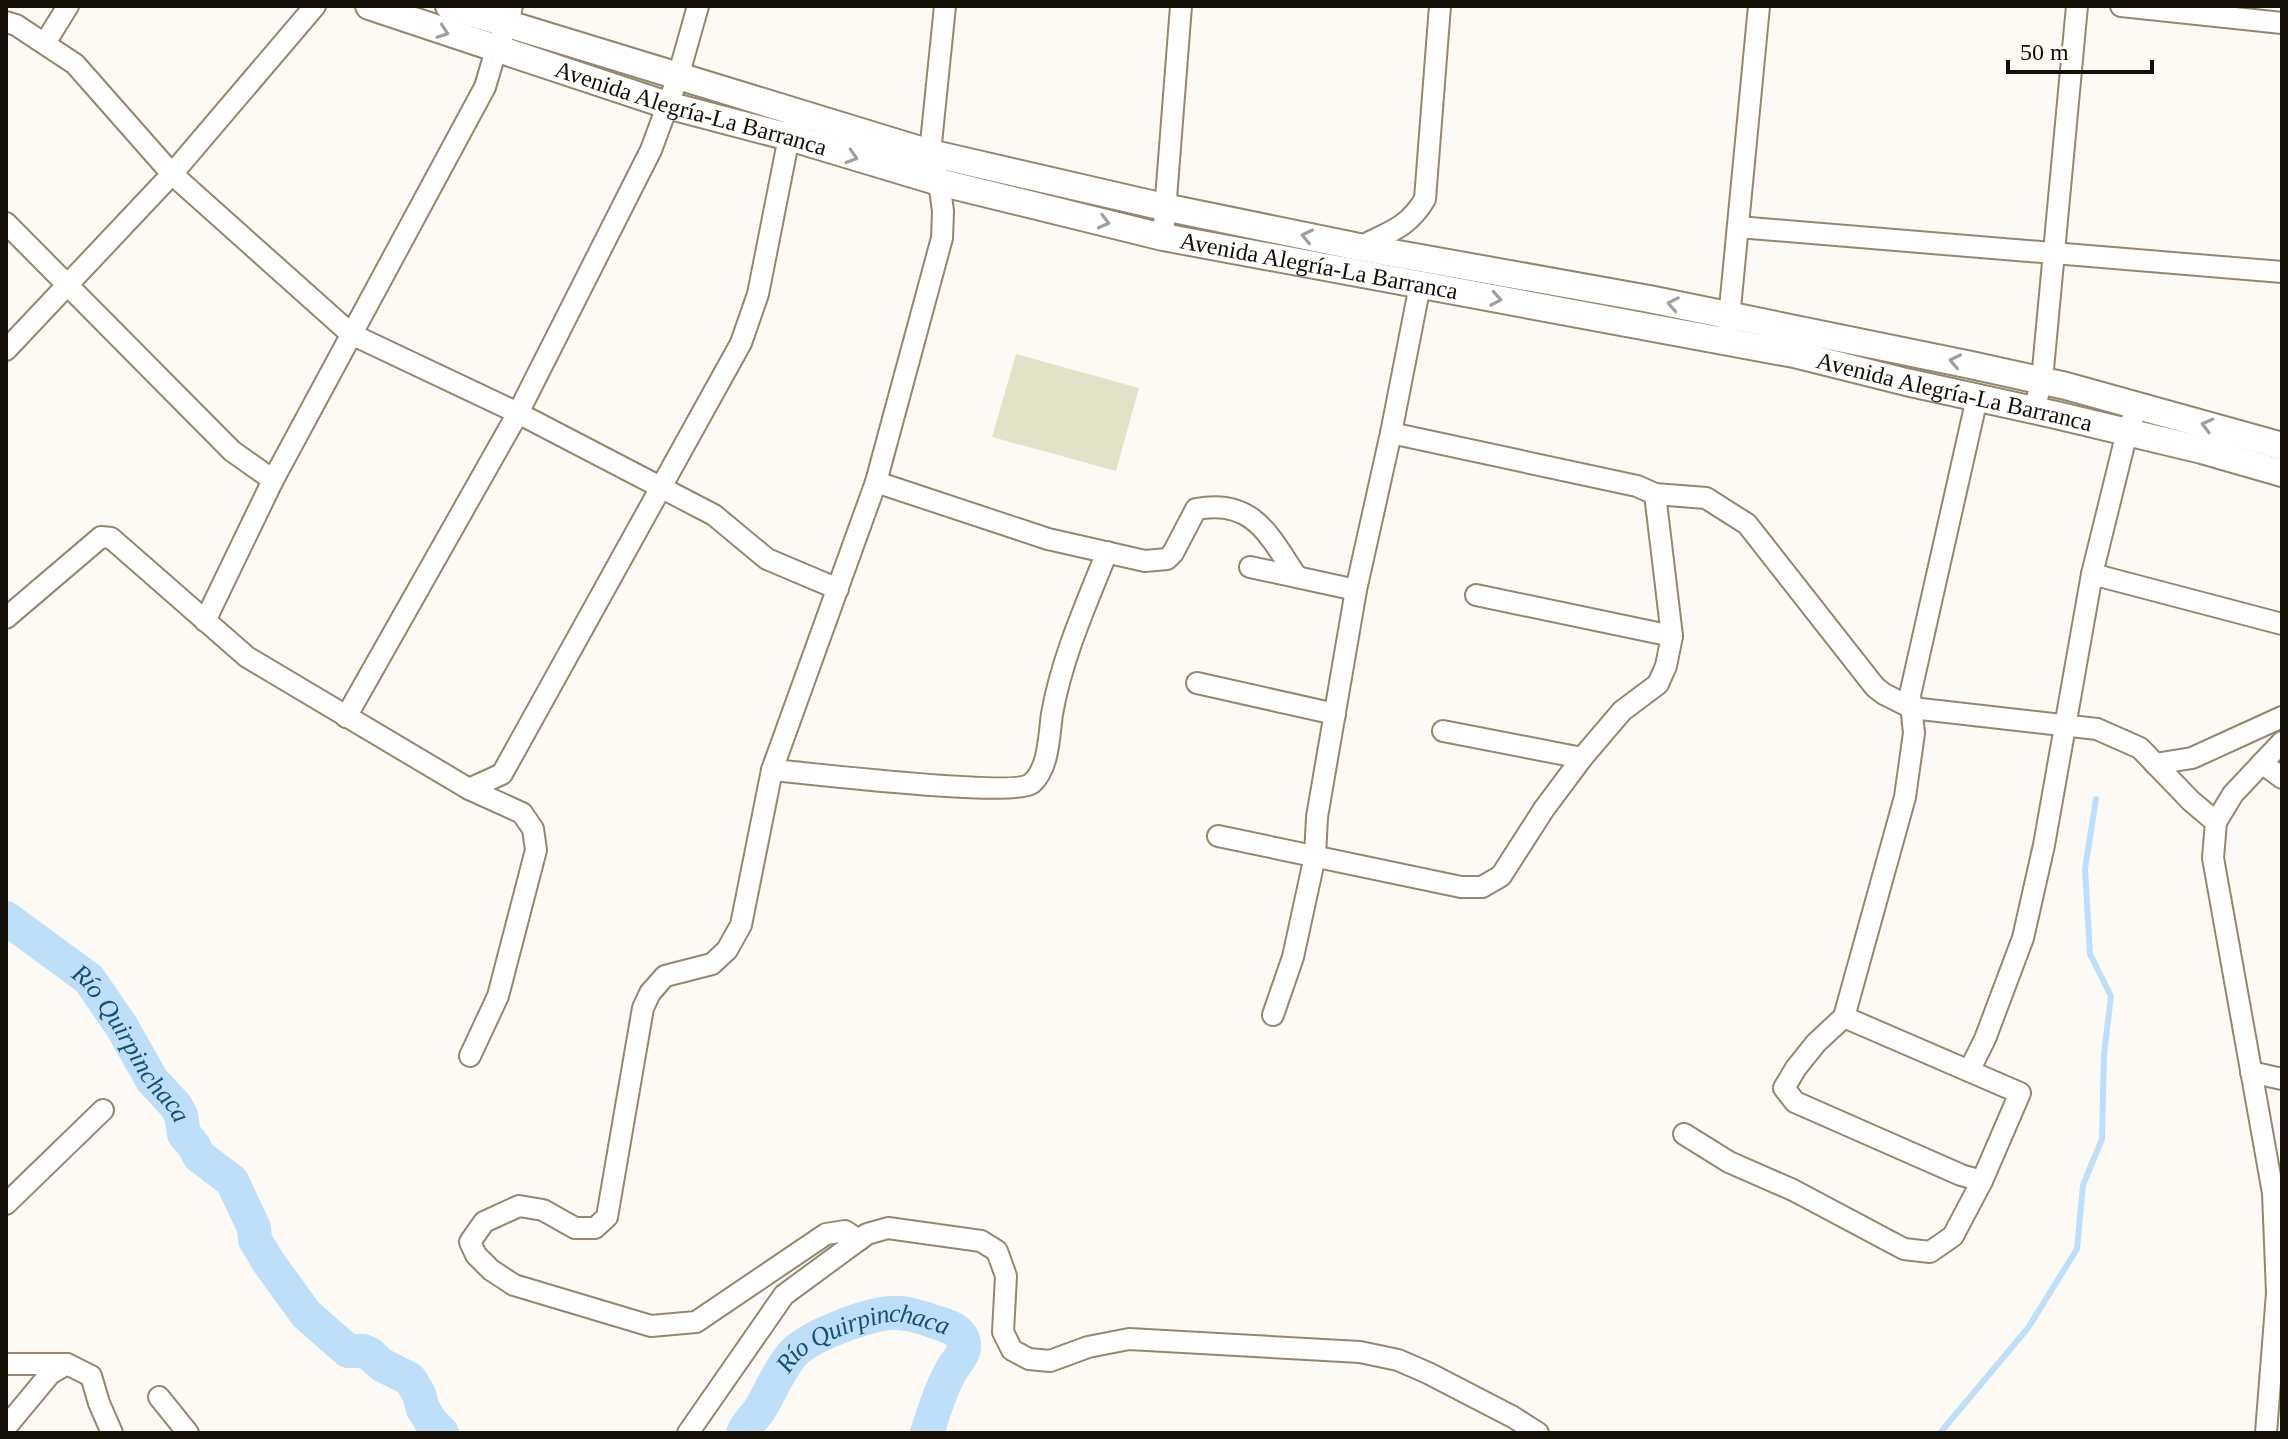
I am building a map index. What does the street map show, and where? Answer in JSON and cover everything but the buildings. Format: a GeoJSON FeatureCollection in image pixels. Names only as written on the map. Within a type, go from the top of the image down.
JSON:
{"type":"FeatureCollection","features":[{"type":"Feature","properties":{"kind":"main road","name":"Avenida Alegría-La Barranca"},"geometry":{"type":"LineString","coordinates":[[369,6],[667,105],[794,125],[930,153],[1164,207],[1728,328],[1794,354],[2127,432],[2282,473]]}},
{"type":"Feature","properties":{"kind":"main road","name":"Avenida Alegría-La Barranca"},"geometry":{"type":"LineString","coordinates":[[449,6],[510,15],[678,77],[939,182],[1163,237],[1420,285],[1728,328],[2042,380],[2282,446]]}},
{"type":"Feature","properties":{"kind":"street"},"geometry":{"type":"LineString","coordinates":[[45,43],[68,6]]}},
{"type":"Feature","properties":{"kind":"street"},"geometry":{"type":"LineString","coordinates":[[6,350],[172,174],[315,6]]}},
{"type":"Feature","properties":{"kind":"street"},"geometry":{"type":"LineString","coordinates":[[346,717],[518,413],[651,150],[678,77],[698,6]]}},
{"type":"Feature","properties":{"kind":"street"},"geometry":{"type":"LineString","coordinates":[[859,1240],[845,1231],[826,1234],[696,1322],[651,1326],[514,1285],[491,1270],[476,1255],[470,1242],[484,1222],[519,1206],[543,1210],[575,1228],[595,1228],[607,1217],[643,1008],[650,993],[665,976],[712,964],[727,950],[741,925],[772,770],[876,482],[942,238],[943,211],[939,182],[930,153],[945,6]]}},
{"type":"Feature","properties":{"kind":"street"},"geometry":{"type":"LineString","coordinates":[[1163,237],[1181,6]]}},
{"type":"Feature","properties":{"kind":"street"},"geometry":{"type":"LineString","coordinates":[[1330,268],[1359,247],[1413,218],[1425,199],[1440,6]]}},
{"type":"Feature","properties":{"kind":"street"},"geometry":{"type":"LineString","coordinates":[[1728,328],[1759,6]]}},
{"type":"Feature","properties":{"kind":"street"},"geometry":{"type":"LineString","coordinates":[[2034,410],[2042,380],[2077,6]]}},
{"type":"Feature","properties":{"kind":"street"},"geometry":{"type":"LineString","coordinates":[[2121,6],[2282,23]]}},
{"type":"Feature","properties":{"kind":"street"},"geometry":{"type":"LineString","coordinates":[[205,621],[273,480],[485,87],[510,15]]}},
{"type":"Feature","properties":{"kind":"street"},"geometry":{"type":"LineString","coordinates":[[6,22],[16,25],[75,64],[172,174],[351,334],[518,413],[714,515],[767,559],[838,589]]}},
{"type":"Feature","properties":{"kind":"street"},"geometry":{"type":"LineString","coordinates":[[469,789],[502,774],[741,343],[758,294],[794,125]]}},
{"type":"Feature","properties":{"kind":"street"},"geometry":{"type":"LineString","coordinates":[[6,223],[232,451],[273,480]]}},
{"type":"Feature","properties":{"kind":"street"},"geometry":{"type":"LineString","coordinates":[[1738,227],[2282,272]]}},
{"type":"Feature","properties":{"kind":"street"},"geometry":{"type":"LineString","coordinates":[[1273,1015],[1293,957],[1315,856],[1317,817],[1356,590],[1420,285]]}},
{"type":"Feature","properties":{"kind":"street"},"geometry":{"type":"LineString","coordinates":[[1977,398],[1910,695],[1914,733],[1905,797],[1844,1017],[1816,1043],[1784,1088],[1795,1102],[1961,1175],[1982,1181]]}},
{"type":"Feature","properties":{"kind":"street"},"geometry":{"type":"LineString","coordinates":[[1969,1071],[1985,1039],[2023,938],[2044,845],[2092,574],[2127,432],[2138,406]]}},
{"type":"Feature","properties":{"kind":"street"},"geometry":{"type":"LineString","coordinates":[[1391,433],[1637,486],[1655,494],[1706,498],[1747,524],[1875,687],[1884,694],[1912,708],[2097,729],[2140,748],[2216,822]]}},
{"type":"Feature","properties":{"kind":"street"},"geometry":{"type":"LineString","coordinates":[[876,482],[1048,539],[1145,561],[1167,559],[1173,553],[1196,509],[1208,506],[1228,508],[1253,517],[1297,577]]}},
{"type":"Feature","properties":{"kind":"street"},"geometry":{"type":"LineString","coordinates":[[1218,836],[1461,887],[1482,887],[1501,876],[1544,809],[1582,758],[1622,711],[1658,684],[1666,666],[1672,636],[1655,494]]}},
{"type":"Feature","properties":{"kind":"street"},"geometry":{"type":"LineString","coordinates":[[6,618],[101,537],[111,538],[247,657],[469,789],[522,813],[533,829],[536,850],[498,996],[470,1056]]}},
{"type":"Feature","properties":{"kind":"street"},"geometry":{"type":"LineString","coordinates":[[772,770],[985,789],[1025,787],[1034,782],[1043,766],[1057,687],[1068,650],[1107,552]]}},
{"type":"Feature","properties":{"kind":"street"},"geometry":{"type":"LineString","coordinates":[[1250,567],[1356,590]]}},
{"type":"Feature","properties":{"kind":"street"},"geometry":{"type":"LineString","coordinates":[[2092,574],[2282,624]]}},
{"type":"Feature","properties":{"kind":"street"},"geometry":{"type":"LineString","coordinates":[[1476,595],[1672,636]]}},
{"type":"Feature","properties":{"kind":"street"},"geometry":{"type":"LineString","coordinates":[[1197,683],[1335,714]]}},
{"type":"Feature","properties":{"kind":"street"},"geometry":{"type":"LineString","coordinates":[[2155,764],[2192,758],[2282,717]]}},
{"type":"Feature","properties":{"kind":"street"},"geometry":{"type":"LineString","coordinates":[[1443,731],[1582,758]]}},
{"type":"Feature","properties":{"kind":"street"},"geometry":{"type":"LineString","coordinates":[[2266,1433],[2278,1239],[2273,1193],[2213,858],[2216,822],[2233,794],[2282,742]]}},
{"type":"Feature","properties":{"kind":"street"},"geometry":{"type":"LineString","coordinates":[[2262,763],[2282,778]]}},
{"type":"Feature","properties":{"kind":"street"},"geometry":{"type":"LineString","coordinates":[[1684,1134],[1729,1162],[1793,1190],[1904,1249],[1930,1252],[1953,1236],[1982,1181],[2020,1093],[1844,1017]]}},
{"type":"Feature","properties":{"kind":"street"},"geometry":{"type":"LineString","coordinates":[[2251,1072],[2282,1079]]}},
{"type":"Feature","properties":{"kind":"street"},"geometry":{"type":"LineString","coordinates":[[6,1204],[103,1110]]}},
{"type":"Feature","properties":{"kind":"street"},"geometry":{"type":"LineString","coordinates":[[688,1433],[784,1295],[867,1234],[888,1228],[981,1241],[997,1251],[1006,1276],[1003,1332],[1012,1350],[1029,1359],[1050,1361],[1088,1347],[1129,1339],[1360,1352],[1398,1360],[1428,1373],[1538,1433]]}},
{"type":"Feature","properties":{"kind":"street"},"geometry":{"type":"LineString","coordinates":[[6,1345],[13,1364],[67,1364],[91,1376],[112,1433]]}},
{"type":"Feature","properties":{"kind":"street"},"geometry":{"type":"LineString","coordinates":[[6,1427],[50,1374],[67,1364]]}},
{"type":"Feature","properties":{"kind":"street"},"geometry":{"type":"LineString","coordinates":[[159,1397],[188,1433]]}},
{"type":"Feature","properties":{"kind":"green space"},"geometry":{"type":"Polygon","coordinates":[[[1016,354],[1139,388],[1116,471],[992,437],[1016,354]]]}},
{"type":"Feature","properties":{"kind":"waterway"},"geometry":{"type":"LineString","coordinates":[[1940,1433],[2028,1328],[2077,1249],[2083,1185],[2102,1139],[2104,1054],[2111,996],[2090,954],[2085,869],[2096,799]]}},
{"type":"Feature","properties":{"kind":"waterway","name":"Río Quirpinchaca"},"geometry":{"type":"LineString","coordinates":[[6,918],[89,979],[122,1027],[152,1080],[176,1106],[184,1134],[199,1156],[232,1181],[254,1228],[255,1240],[306,1314],[348,1351],[370,1354],[382,1365],[410,1379],[423,1409],[442,1433]]}},
{"type":"Feature","properties":{"kind":"waterway","name":"Río Quirpinchaca"},"geometry":{"type":"LineString","coordinates":[[743,1433],[786,1362],[798,1349],[852,1322],[896,1313],[917,1316],[952,1328],[963,1339],[962,1354],[944,1386],[927,1433]]}}]}
